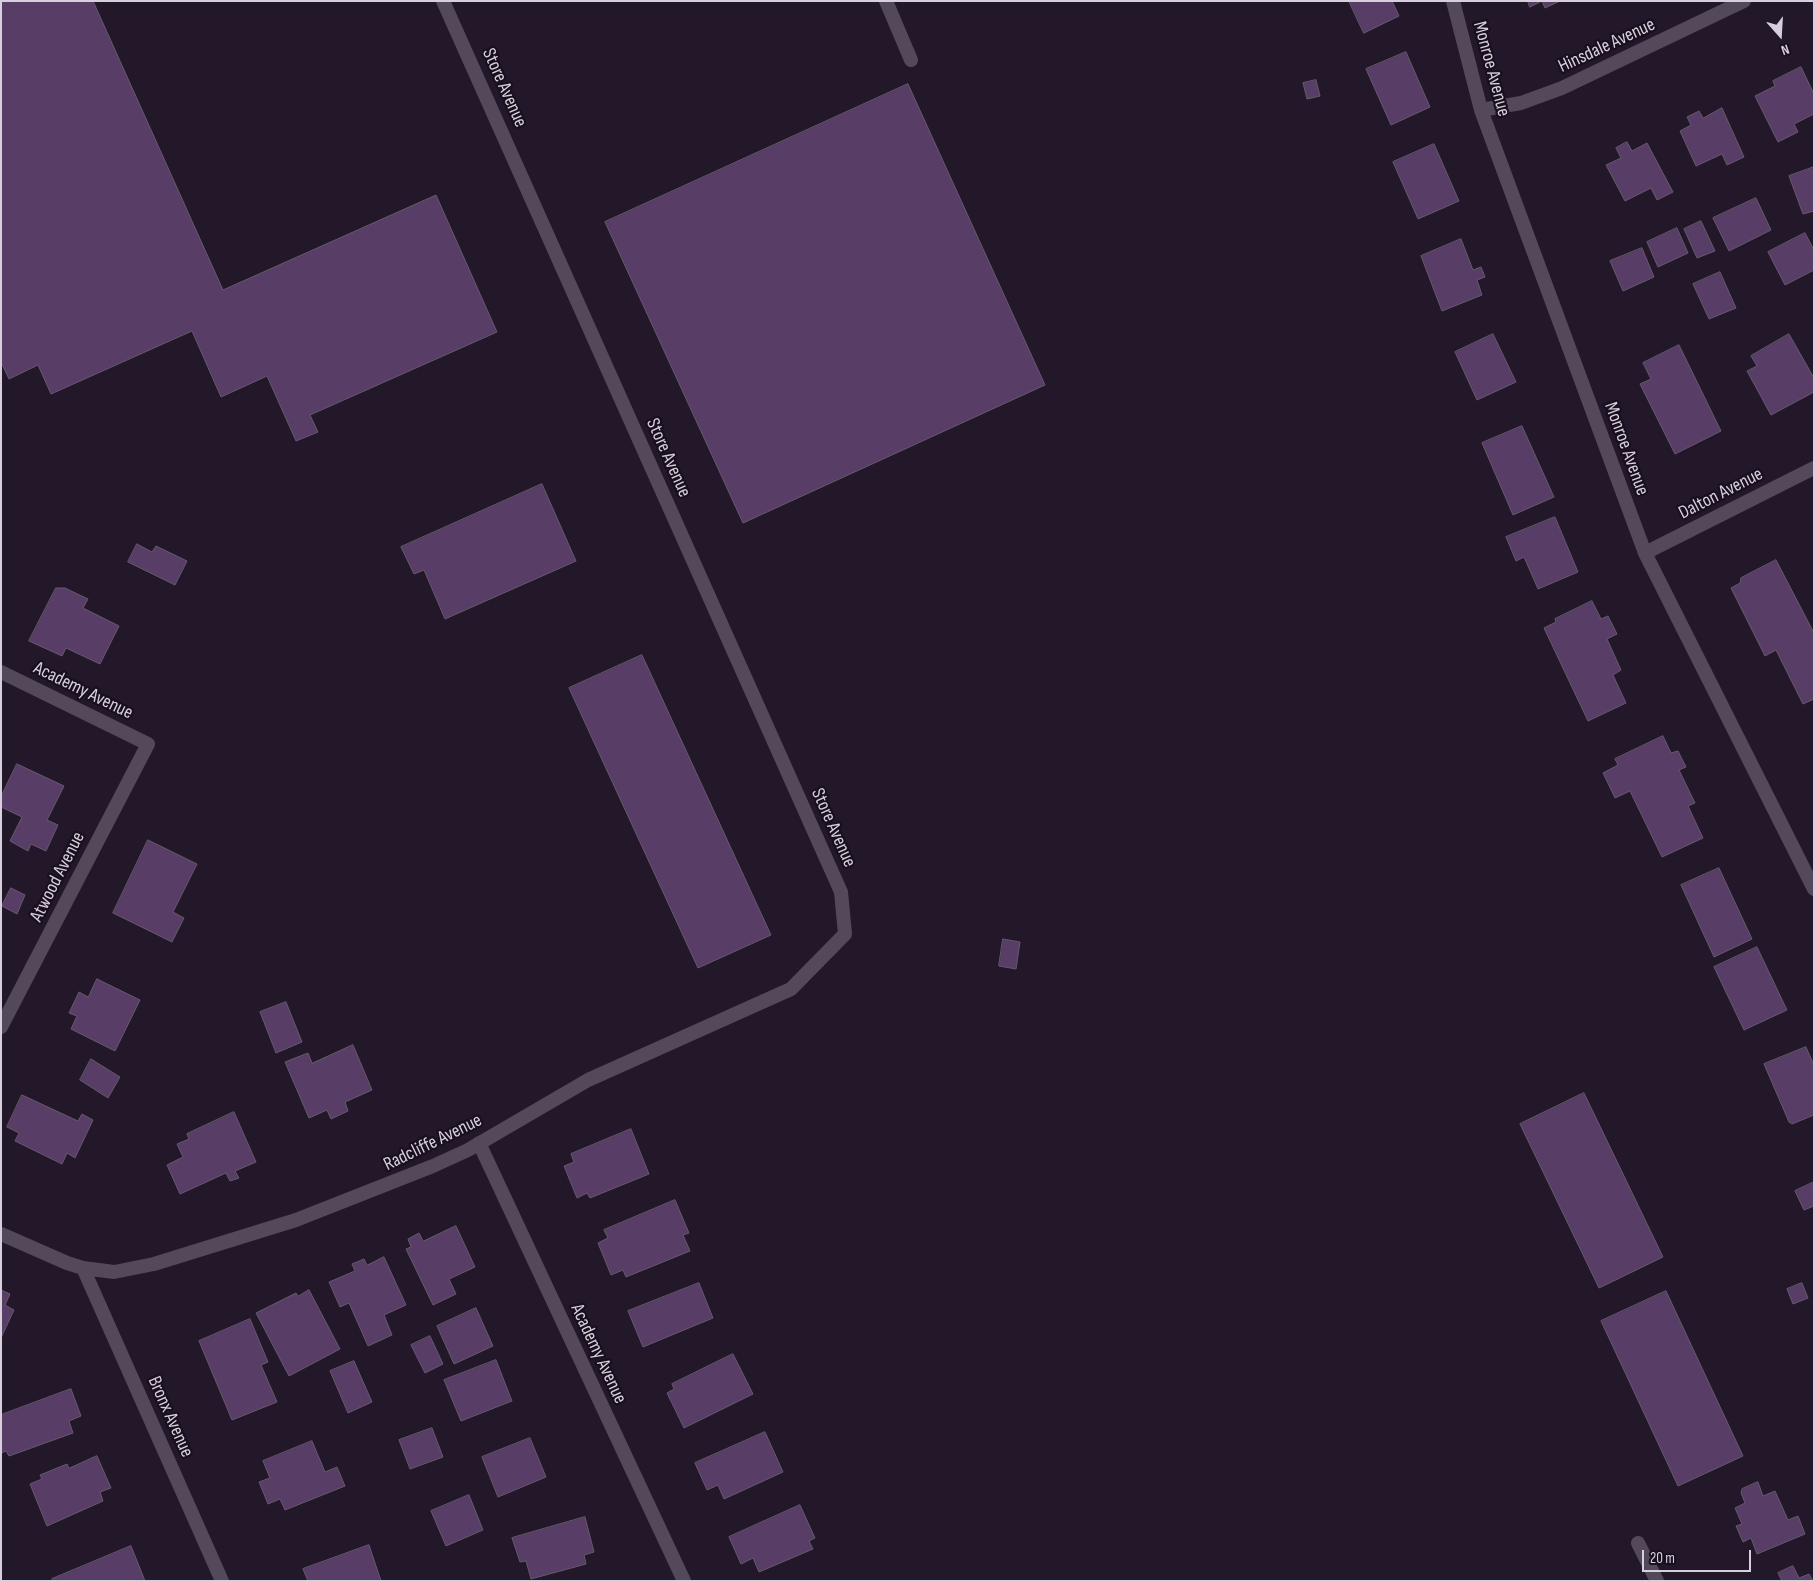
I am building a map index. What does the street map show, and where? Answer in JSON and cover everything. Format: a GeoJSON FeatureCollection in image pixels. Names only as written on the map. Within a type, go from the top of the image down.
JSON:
{"type":"FeatureCollection","features":[{"type":"Feature","properties":{"kind":"street","name":"Store Avenue"},"geometry":{"type":"LineString","coordinates":[[443,1],[842,892],[845,934]]}},
{"type":"Feature","properties":{"kind":"street"},"geometry":{"type":"LineString","coordinates":[[886,1],[911,60]]}},
{"type":"Feature","properties":{"kind":"street","name":"Monroe Avenue"},"geometry":{"type":"LineString","coordinates":[[1453,1],[1481,110],[1644,553],[1814,889]]}},
{"type":"Feature","properties":{"kind":"street","name":"Hinsdale Avenue"},"geometry":{"type":"LineString","coordinates":[[1481,110],[1521,103],[1562,88],[1744,1]]}},
{"type":"Feature","properties":{"kind":"street","name":"Dalton Avenue"},"geometry":{"type":"LineString","coordinates":[[1644,553],[1814,468]]}},
{"type":"Feature","properties":{"kind":"street","name":"Academy Avenue"},"geometry":{"type":"LineString","coordinates":[[1,672],[148,744]]}},
{"type":"Feature","properties":{"kind":"street","name":"Atwood Avenue"},"geometry":{"type":"LineString","coordinates":[[1,1027],[148,744]]}},
{"type":"Feature","properties":{"kind":"street","name":"Radcliffe Avenue"},"geometry":{"type":"LineString","coordinates":[[1,1234],[48,1256],[83,1268],[114,1272],[133,1270],[248,1236],[387,1186],[479,1143],[588,1080],[791,989],[845,934]]}},
{"type":"Feature","properties":{"kind":"street","name":"Academy Avenue"},"geometry":{"type":"LineString","coordinates":[[479,1143],[684,1581]]}},
{"type":"Feature","properties":{"kind":"street","name":"Bronx Avenue"},"geometry":{"type":"LineString","coordinates":[[83,1268],[222,1581]]}},
{"type":"Feature","properties":{"kind":"street"},"geometry":{"type":"LineString","coordinates":[[1638,1543],[1657,1581]]}},
{"type":"Feature","properties":{"kind":"building"},"geometry":{"type":"Polygon","coordinates":[[[1,1],[93,1],[223,290],[436,195],[497,332],[310,415],[318,432],[296,441],[267,376],[221,397],[192,331],[51,394],[38,365],[9,379],[1,362],[1,1]]]}},
{"type":"Feature","properties":{"kind":"building"},"geometry":{"type":"Polygon","coordinates":[[[1349,1],[1392,1],[1399,16],[1364,33],[1349,1]]]}},
{"type":"Feature","properties":{"kind":"building"},"geometry":{"type":"Polygon","coordinates":[[[1528,1],[1542,1],[1530,7],[1528,1]]]}},
{"type":"Feature","properties":{"kind":"building"},"geometry":{"type":"Polygon","coordinates":[[[1542,1],[1560,1],[1545,8],[1542,1]]]}},
{"type":"Feature","properties":{"kind":"building"},"geometry":{"type":"Polygon","coordinates":[[[1406,52],[1430,107],[1391,125],[1366,69],[1406,52]]]}},
{"type":"Feature","properties":{"kind":"building"},"geometry":{"type":"Polygon","coordinates":[[[1801,67],[1814,94],[1814,114],[1794,124],[1798,132],[1778,142],[1755,96],[1775,86],[1773,81],[1801,67]]]}},
{"type":"Feature","properties":{"kind":"building"},"geometry":{"type":"Polygon","coordinates":[[[1316,80],[1320,96],[1307,99],[1303,83],[1316,80]]]}},
{"type":"Feature","properties":{"kind":"building"},"geometry":{"type":"Polygon","coordinates":[[[908,84],[1045,385],[743,523],[605,222],[908,84]]]}},
{"type":"Feature","properties":{"kind":"building"},"geometry":{"type":"Polygon","coordinates":[[[1722,108],[1744,157],[1727,165],[1722,154],[1696,166],[1680,131],[1691,125],[1687,117],[1699,111],[1703,118],[1722,108]]]}},
{"type":"Feature","properties":{"kind":"building"},"geometry":{"type":"Polygon","coordinates":[[[1627,142],[1632,151],[1647,143],[1673,192],[1657,200],[1651,188],[1625,201],[1606,165],[1621,158],[1616,148],[1627,142]]]}},
{"type":"Feature","properties":{"kind":"building"},"geometry":{"type":"Polygon","coordinates":[[[1434,144],[1459,201],[1418,219],[1393,162],[1434,144]]]}},
{"type":"Feature","properties":{"kind":"building"},"geometry":{"type":"Polygon","coordinates":[[[1814,167],[1814,211],[1803,214],[1789,176],[1814,167]]]}},
{"type":"Feature","properties":{"kind":"building"},"geometry":{"type":"Polygon","coordinates":[[[1756,198],[1771,230],[1729,251],[1713,218],[1756,198]]]}},
{"type":"Feature","properties":{"kind":"building"},"geometry":{"type":"Polygon","coordinates":[[[1701,221],[1715,251],[1697,258],[1684,229],[1701,221]]]}},
{"type":"Feature","properties":{"kind":"building"},"geometry":{"type":"Polygon","coordinates":[[[1677,228],[1688,253],[1658,267],[1647,242],[1677,228]]]}},
{"type":"Feature","properties":{"kind":"building"},"geometry":{"type":"Polygon","coordinates":[[[1805,233],[1814,250],[1814,270],[1785,285],[1768,252],[1805,233]]]}},
{"type":"Feature","properties":{"kind":"building"},"geometry":{"type":"Polygon","coordinates":[[[1461,239],[1473,270],[1481,267],[1485,277],[1477,280],[1482,295],[1442,311],[1421,256],[1461,239]]]}},
{"type":"Feature","properties":{"kind":"building"},"geometry":{"type":"Polygon","coordinates":[[[1642,248],[1654,277],[1623,291],[1610,261],[1642,248]]]}},
{"type":"Feature","properties":{"kind":"building"},"geometry":{"type":"Polygon","coordinates":[[[1720,272],[1736,308],[1709,319],[1693,284],[1720,272]]]}},
{"type":"Feature","properties":{"kind":"building"},"geometry":{"type":"Polygon","coordinates":[[[1493,334],[1516,382],[1477,400],[1455,352],[1493,334]]]}},
{"type":"Feature","properties":{"kind":"building"},"geometry":{"type":"Polygon","coordinates":[[[1789,334],[1814,378],[1814,392],[1771,415],[1747,371],[1757,366],[1751,356],[1789,334]]]}},
{"type":"Feature","properties":{"kind":"building"},"geometry":{"type":"Polygon","coordinates":[[[1679,345],[1721,431],[1675,454],[1640,384],[1651,379],[1643,363],[1679,345]]]}},
{"type":"Feature","properties":{"kind":"building"},"geometry":{"type":"Polygon","coordinates":[[[1522,426],[1554,497],[1513,515],[1482,443],[1522,426]]]}},
{"type":"Feature","properties":{"kind":"building"},"geometry":{"type":"Polygon","coordinates":[[[542,484],[576,561],[445,619],[424,570],[414,574],[401,547],[542,484]]]}},
{"type":"Feature","properties":{"kind":"building"},"geometry":{"type":"Polygon","coordinates":[[[1555,517],[1578,572],[1538,589],[1524,557],[1516,561],[1506,537],[1555,517]]]}},
{"type":"Feature","properties":{"kind":"building"},"geometry":{"type":"Polygon","coordinates":[[[137,544],[152,552],[156,546],[187,561],[175,585],[128,562],[137,544]]]}},
{"type":"Feature","properties":{"kind":"building"},"geometry":{"type":"Polygon","coordinates":[[[1776,560],[1814,633],[1814,699],[1803,704],[1776,650],[1765,656],[1731,588],[1740,583],[1741,578],[1776,560]]]}},
{"type":"Feature","properties":{"kind":"building"},"geometry":{"type":"Polygon","coordinates":[[[56,588],[65,588],[88,599],[83,608],[119,626],[100,664],[66,648],[62,656],[29,641],[56,588]]]}},
{"type":"Feature","properties":{"kind":"building"},"geometry":{"type":"Polygon","coordinates":[[[1592,601],[1601,619],[1608,616],[1617,634],[1607,639],[1621,670],[1613,675],[1626,703],[1588,721],[1544,628],[1556,622],[1555,619],[1592,601]]]}},
{"type":"Feature","properties":{"kind":"building"},"geometry":{"type":"Polygon","coordinates":[[[642,655],[771,935],[698,968],[569,688],[642,655]]]}},
{"type":"Feature","properties":{"kind":"building"},"geometry":{"type":"Polygon","coordinates":[[[1663,736],[1671,753],[1678,751],[1686,767],[1679,770],[1695,803],[1688,806],[1703,838],[1662,857],[1630,791],[1615,798],[1603,773],[1618,765],[1615,759],[1663,736]]]}},
{"type":"Feature","properties":{"kind":"building"},"geometry":{"type":"Polygon","coordinates":[[[17,764],[64,786],[47,820],[58,825],[46,851],[31,844],[28,851],[10,841],[22,817],[1,807],[1,797],[17,764]]]}},
{"type":"Feature","properties":{"kind":"building"},"geometry":{"type":"Polygon","coordinates":[[[148,840],[197,864],[173,912],[184,918],[172,942],[113,913],[148,840]]]}},
{"type":"Feature","properties":{"kind":"building"},"geometry":{"type":"Polygon","coordinates":[[[1719,868],[1752,939],[1714,957],[1681,885],[1719,868]]]}},
{"type":"Feature","properties":{"kind":"building"},"geometry":{"type":"Polygon","coordinates":[[[11,888],[25,895],[17,914],[2,906],[11,888]]]}},
{"type":"Feature","properties":{"kind":"building"},"geometry":{"type":"Polygon","coordinates":[[[1003,939],[1020,942],[1016,969],[999,966],[1003,939]]]}},
{"type":"Feature","properties":{"kind":"building"},"geometry":{"type":"Polygon","coordinates":[[[1757,947],[1787,1010],[1744,1030],[1714,967],[1757,947]]]}},
{"type":"Feature","properties":{"kind":"building"},"geometry":{"type":"Polygon","coordinates":[[[97,979],[140,1000],[115,1051],[71,1029],[77,1016],[69,1013],[79,992],[88,997],[97,979]]]}},
{"type":"Feature","properties":{"kind":"building"},"geometry":{"type":"Polygon","coordinates":[[[286,1002],[302,1042],[276,1053],[260,1012],[286,1002]]]}},
{"type":"Feature","properties":{"kind":"building"},"geometry":{"type":"Polygon","coordinates":[[[353,1045],[372,1090],[345,1102],[348,1111],[331,1119],[327,1110],[309,1118],[285,1062],[308,1053],[312,1063],[353,1045]]]}},
{"type":"Feature","properties":{"kind":"building"},"geometry":{"type":"Polygon","coordinates":[[[1806,1047],[1814,1065],[1814,1115],[1792,1124],[1789,1122],[1764,1064],[1806,1047]]]}},
{"type":"Feature","properties":{"kind":"building"},"geometry":{"type":"Polygon","coordinates":[[[91,1059],[120,1077],[108,1098],[80,1080],[91,1059]]]}},
{"type":"Feature","properties":{"kind":"building"},"geometry":{"type":"Polygon","coordinates":[[[1584,1093],[1663,1257],[1599,1288],[1520,1124],[1584,1093]]]}},
{"type":"Feature","properties":{"kind":"building"},"geometry":{"type":"Polygon","coordinates":[[[22,1095],[78,1121],[82,1114],[93,1120],[75,1158],[67,1153],[62,1164],[15,1141],[19,1133],[7,1127],[22,1095]]]}},
{"type":"Feature","properties":{"kind":"building"},"geometry":{"type":"Polygon","coordinates":[[[234,1112],[256,1162],[235,1171],[239,1178],[230,1181],[226,1173],[180,1194],[167,1165],[183,1157],[177,1144],[189,1139],[187,1134],[234,1112]]]}},
{"type":"Feature","properties":{"kind":"building"},"geometry":{"type":"Polygon","coordinates":[[[631,1129],[649,1174],[590,1198],[587,1193],[577,1198],[564,1166],[574,1162],[571,1154],[631,1129]]]}},
{"type":"Feature","properties":{"kind":"building"},"geometry":{"type":"Polygon","coordinates":[[[1814,1182],[1814,1206],[1804,1210],[1795,1191],[1814,1182]]]}},
{"type":"Feature","properties":{"kind":"building"},"geometry":{"type":"Polygon","coordinates":[[[675,1200],[689,1233],[683,1235],[690,1251],[626,1277],[623,1270],[611,1275],[598,1243],[608,1238],[604,1230],[675,1200]]]}},
{"type":"Feature","properties":{"kind":"building"},"geometry":{"type":"Polygon","coordinates":[[[456,1226],[475,1267],[449,1279],[456,1294],[433,1305],[406,1249],[411,1247],[408,1239],[419,1233],[423,1241],[456,1226]]]}},
{"type":"Feature","properties":{"kind":"building"},"geometry":{"type":"Polygon","coordinates":[[[384,1257],[406,1305],[384,1315],[392,1335],[368,1346],[349,1303],[340,1307],[329,1282],[355,1271],[352,1264],[364,1259],[367,1265],[384,1257]]]}},
{"type":"Feature","properties":{"kind":"building"},"geometry":{"type":"Polygon","coordinates":[[[699,1283],[713,1318],[643,1347],[628,1311],[699,1283]]]}},
{"type":"Feature","properties":{"kind":"building"},"geometry":{"type":"Polygon","coordinates":[[[1802,1283],[1808,1298],[1793,1304],[1787,1289],[1802,1283]]]}},
{"type":"Feature","properties":{"kind":"building"},"geometry":{"type":"Polygon","coordinates":[[[1,1290],[10,1294],[5,1305],[14,1310],[1,1338],[1,1290]]]}},
{"type":"Feature","properties":{"kind":"building"},"geometry":{"type":"Polygon","coordinates":[[[309,1290],[340,1349],[289,1376],[256,1313],[296,1293],[298,1296],[309,1290]]]}},
{"type":"Feature","properties":{"kind":"building"},"geometry":{"type":"Polygon","coordinates":[[[1666,1291],[1743,1456],[1678,1486],[1601,1321],[1666,1291]]]}},
{"type":"Feature","properties":{"kind":"building"},"geometry":{"type":"Polygon","coordinates":[[[476,1308],[493,1346],[454,1364],[437,1326],[476,1308]]]}},
{"type":"Feature","properties":{"kind":"building"},"geometry":{"type":"Polygon","coordinates":[[[250,1319],[268,1362],[261,1365],[277,1402],[232,1420],[199,1341],[250,1319]]]}},
{"type":"Feature","properties":{"kind":"building"},"geometry":{"type":"Polygon","coordinates":[[[430,1336],[443,1364],[425,1373],[411,1345],[430,1336]]]}},
{"type":"Feature","properties":{"kind":"building"},"geometry":{"type":"Polygon","coordinates":[[[733,1354],[753,1394],[684,1428],[667,1393],[674,1389],[672,1384],[733,1354]]]}},
{"type":"Feature","properties":{"kind":"building"},"geometry":{"type":"Polygon","coordinates":[[[496,1360],[512,1401],[461,1421],[444,1380],[496,1360]]]}},
{"type":"Feature","properties":{"kind":"building"},"geometry":{"type":"Polygon","coordinates":[[[354,1361],[372,1402],[348,1413],[330,1371],[354,1361]]]}},
{"type":"Feature","properties":{"kind":"building"},"geometry":{"type":"Polygon","coordinates":[[[71,1389],[81,1416],[69,1421],[73,1433],[9,1456],[6,1451],[1,1453],[1,1415],[71,1389]]]}},
{"type":"Feature","properties":{"kind":"building"},"geometry":{"type":"Polygon","coordinates":[[[432,1428],[443,1457],[410,1469],[399,1440],[432,1428]]]}},
{"type":"Feature","properties":{"kind":"building"},"geometry":{"type":"Polygon","coordinates":[[[765,1432],[783,1472],[724,1499],[718,1485],[707,1490],[695,1463],[765,1432]]]}},
{"type":"Feature","properties":{"kind":"building"},"geometry":{"type":"Polygon","coordinates":[[[530,1438],[546,1477],[498,1497],[482,1457],[530,1438]]]}},
{"type":"Feature","properties":{"kind":"building"},"geometry":{"type":"Polygon","coordinates":[[[312,1441],[325,1472],[337,1467],[345,1486],[285,1510],[280,1499],[268,1504],[259,1482],[270,1478],[263,1461],[312,1441]]]}},
{"type":"Feature","properties":{"kind":"building"},"geometry":{"type":"Polygon","coordinates":[[[97,1456],[111,1488],[100,1492],[103,1501],[47,1526],[30,1484],[42,1479],[40,1475],[67,1464],[69,1468],[97,1456]]]}},
{"type":"Feature","properties":{"kind":"building"},"geometry":{"type":"Polygon","coordinates":[[[1758,1482],[1763,1496],[1775,1491],[1788,1520],[1798,1516],[1805,1534],[1757,1554],[1751,1538],[1743,1542],[1736,1526],[1742,1524],[1735,1508],[1745,1503],[1741,1493],[1742,1489],[1758,1482]]]}},
{"type":"Feature","properties":{"kind":"building"},"geometry":{"type":"Polygon","coordinates":[[[469,1495],[483,1530],[446,1546],[431,1511],[469,1495]]]}},
{"type":"Feature","properties":{"kind":"building"},"geometry":{"type":"Polygon","coordinates":[[[800,1505],[815,1538],[809,1541],[813,1549],[759,1572],[753,1558],[741,1564],[729,1537],[800,1505]]]}},
{"type":"Feature","properties":{"kind":"building"},"geometry":{"type":"Polygon","coordinates":[[[585,1517],[594,1552],[584,1555],[586,1564],[531,1579],[526,1561],[520,1562],[512,1538],[585,1517]]]}},
{"type":"Feature","properties":{"kind":"building"},"geometry":{"type":"Polygon","coordinates":[[[369,1545],[381,1581],[308,1581],[303,1569],[369,1545]]]}},
{"type":"Feature","properties":{"kind":"building"},"geometry":{"type":"Polygon","coordinates":[[[131,1546],[145,1581],[53,1581],[52,1579],[131,1546]]]}},
{"type":"Feature","properties":{"kind":"building"},"geometry":{"type":"Polygon","coordinates":[[[1793,1566],[1799,1578],[1809,1574],[1813,1581],[1782,1581],[1778,1573],[1793,1566]]]}}]}
